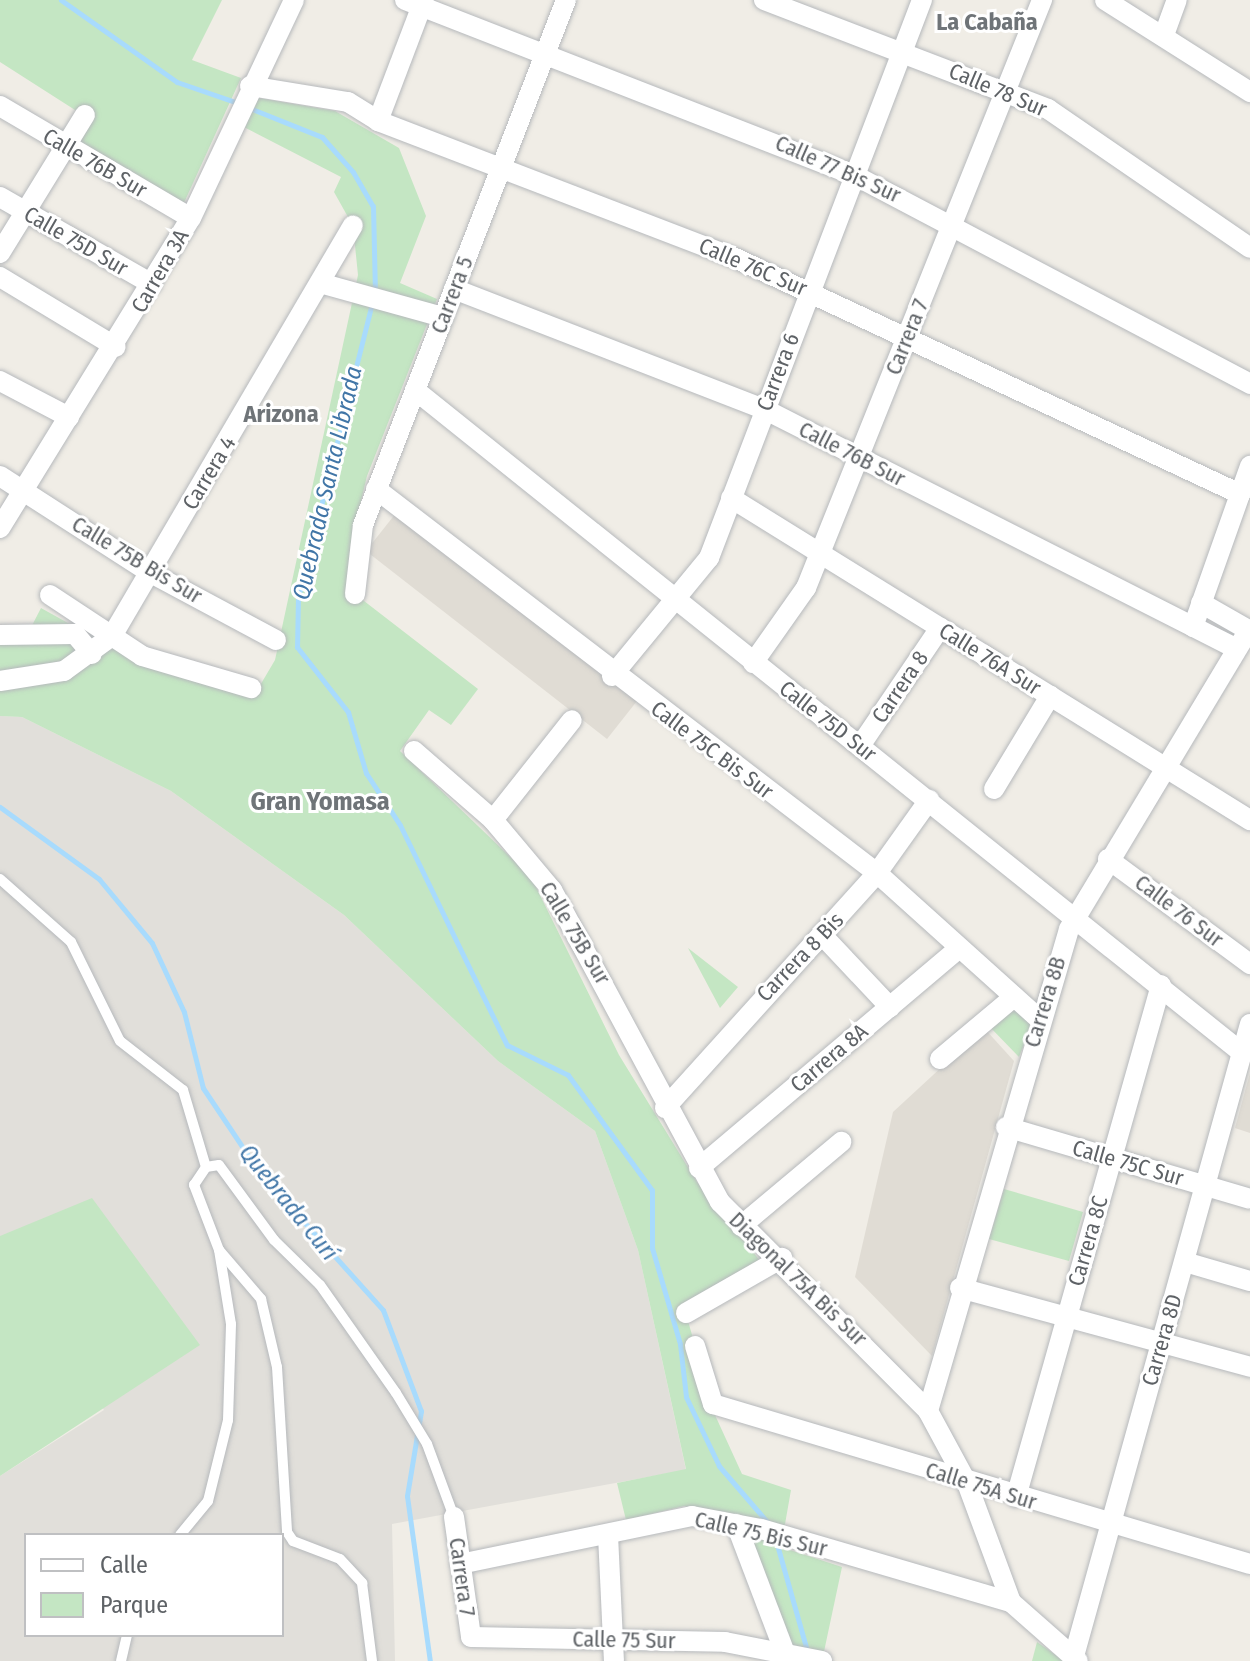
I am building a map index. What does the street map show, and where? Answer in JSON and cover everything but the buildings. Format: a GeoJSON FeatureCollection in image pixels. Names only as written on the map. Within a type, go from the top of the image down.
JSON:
{"type":"FeatureCollection","features":[{"type":"Feature","properties":{"kind":"street","name":"Carrera 3A"},"geometry":{"type":"LineString","coordinates":[[0,528],[116,347],[191,218],[245,98],[294,0]]}},
{"type":"Feature","properties":{"kind":"street","name":"Carrera 5"},"geometry":{"type":"LineString","coordinates":[[355,594],[359,545],[376,489],[566,0]]}},
{"type":"Feature","properties":{"kind":"street","name":"Calle 78 Sur"},"geometry":{"type":"LineString","coordinates":[[764,0],[1006,89],[1048,109],[1250,248]]}},
{"type":"Feature","properties":{"kind":"street","name":"Carrera 6"},"geometry":{"type":"LineString","coordinates":[[612,676],[709,558],[808,291],[922,0]]}},
{"type":"Feature","properties":{"kind":"street","name":"Carrera 7"},"geometry":{"type":"LineString","coordinates":[[753,663],[802,599],[1042,0]]}},
{"type":"Feature","properties":{"kind":"street"},"geometry":{"type":"LineString","coordinates":[[1105,0],[1250,92]]}},
{"type":"Feature","properties":{"kind":"street"},"geometry":{"type":"LineString","coordinates":[[1164,35],[1177,0]]}},
{"type":"Feature","properties":{"kind":"street","name":"Calle 77 Bis Sur"},"geometry":{"type":"LineString","coordinates":[[417,2],[854,175],[953,222],[1250,384]]}},
{"type":"Feature","properties":{"kind":"street"},"geometry":{"type":"LineString","coordinates":[[378,121],[417,2]]}},
{"type":"Feature","properties":{"kind":"street","name":"Calle 76C Sur"},"geometry":{"type":"LineString","coordinates":[[245,98],[331,97],[378,121],[808,291],[1240,494]]}},
{"type":"Feature","properties":{"kind":"street","name":"Calle 76B Sur"},"geometry":{"type":"LineString","coordinates":[[0,106],[191,218]]}},
{"type":"Feature","properties":{"kind":"street"},"geometry":{"type":"LineString","coordinates":[[0,253],[63,145],[85,115]]}},
{"type":"Feature","properties":{"kind":"street","name":"Calle 75D Sur"},"geometry":{"type":"LineString","coordinates":[[0,197],[152,284]]}},
{"type":"Feature","properties":{"kind":"street","name":"Carrera 4"},"geometry":{"type":"LineString","coordinates":[[0,681],[64,671],[92,654],[112,636],[353,226]]}},
{"type":"Feature","properties":{"kind":"street"},"geometry":{"type":"LineString","coordinates":[[0,277],[116,347]]}},
{"type":"Feature","properties":{"kind":"street"},"geometry":{"type":"LineString","coordinates":[[320,283],[443,317]]}},
{"type":"Feature","properties":{"kind":"street","name":"Calle 76B Sur"},"geometry":{"type":"LineString","coordinates":[[454,289],[764,409],[1237,649]]}},
{"type":"Feature","properties":{"kind":"street"},"geometry":{"type":"LineString","coordinates":[[0,381],[69,417]]}},
{"type":"Feature","properties":{"kind":"street","name":"Calle 75D Sur"},"geometry":{"type":"LineString","coordinates":[[415,390],[753,663],[1076,914],[1241,1052]]}},
{"type":"Feature","properties":{"kind":"street"},"geometry":{"type":"LineString","coordinates":[[1193,627],[1250,466]]}},
{"type":"Feature","properties":{"kind":"street","name":"Calle 75B Bis Sur"},"geometry":{"type":"LineString","coordinates":[[0,476],[149,572],[276,640]]}},
{"type":"Feature","properties":{"kind":"street","name":"Calle 75C Bis Sur"},"geometry":{"type":"LineString","coordinates":[[376,489],[612,676],[877,873],[1040,1020]]}},
{"type":"Feature","properties":{"kind":"street","name":"Calle 76A Sur"},"geometry":{"type":"LineString","coordinates":[[731,498],[1250,820]]}},
{"type":"Feature","properties":{"kind":"street"},"geometry":{"type":"LineString","coordinates":[[50,595],[142,656],[251,688]]}},
{"type":"Feature","properties":{"kind":"street"},"geometry":{"type":"LineString","coordinates":[[1201,603],[1249,631]]}},
{"type":"Feature","properties":{"kind":"street","name":"Carrera 8"},"geometry":{"type":"LineString","coordinates":[[860,746],[940,628]]}},
{"type":"Feature","properties":{"kind":"street","name":"Carrera 8B"},"geometry":{"type":"LineString","coordinates":[[928,1411],[1006,1127],[1076,914],[1249,631]]}},
{"type":"Feature","properties":{"kind":"street"},"geometry":{"type":"LineString","coordinates":[[0,635],[75,634],[92,654]]}},
{"type":"Feature","properties":{"kind":"street"},"geometry":{"type":"LineString","coordinates":[[994,789],[1050,696]]}},
{"type":"Feature","properties":{"kind":"street"},"geometry":{"type":"LineString","coordinates":[[493,820],[572,720]]}},
{"type":"Feature","properties":{"kind":"street","name":"Calle 75B Sur"},"geometry":{"type":"LineString","coordinates":[[414,751],[493,820],[577,931],[665,1108]]}},
{"type":"Feature","properties":{"kind":"street","name":"Carrera 8 Bis"},"geometry":{"type":"LineString","coordinates":[[665,1108],[877,873],[929,800]]}},
{"type":"Feature","properties":{"kind":"street","name":"Calle 76 Sur"},"geometry":{"type":"LineString","coordinates":[[1108,859],[1250,964]]}},
{"type":"Feature","properties":{"kind":"street"},"geometry":{"type":"LineString","coordinates":[[823,936],[890,1007]]}},
{"type":"Feature","properties":{"kind":"street","name":"Carrera 8A"},"geometry":{"type":"LineString","coordinates":[[699,1168],[959,948]]}},
{"type":"Feature","properties":{"kind":"street","name":"Carrera 8C"},"geometry":{"type":"LineString","coordinates":[[1016,1497],[1161,985]]}},
{"type":"Feature","properties":{"kind":"street"},"geometry":{"type":"LineString","coordinates":[[940,1059],[1014,997]]}},
{"type":"Feature","properties":{"kind":"street","name":"Carrera 8D"},"geometry":{"type":"LineString","coordinates":[[1076,1658],[1110,1525],[1250,1024]]}},
{"type":"Feature","properties":{"kind":"street","name":"Diagonal 75A Bis Sur"},"geometry":{"type":"LineString","coordinates":[[665,1108],[699,1168],[741,1226],[782,1258],[928,1411],[967,1483],[1011,1602]]}},
{"type":"Feature","properties":{"kind":"street","name":"Calle 75C Sur"},"geometry":{"type":"LineString","coordinates":[[1006,1127],[1250,1199]]}},
{"type":"Feature","properties":{"kind":"street"},"geometry":{"type":"LineString","coordinates":[[741,1226],[841,1142]]}},
{"type":"Feature","properties":{"kind":"street"},"geometry":{"type":"LineString","coordinates":[[686,1313],[782,1258]]}},
{"type":"Feature","properties":{"kind":"street"},"geometry":{"type":"LineString","coordinates":[[1185,1262],[1250,1281]]}},
{"type":"Feature","properties":{"kind":"street"},"geometry":{"type":"LineString","coordinates":[[960,1288],[1250,1367]]}},
{"type":"Feature","properties":{"kind":"street","name":"Calle 75A Sur"},"geometry":{"type":"LineString","coordinates":[[695,1346],[713,1404],[967,1483],[1250,1564]]}},
{"type":"Feature","properties":{"kind":"street","name":"Carrera 7"},"geometry":{"type":"LineString","coordinates":[[454,1517],[471,1637]]}},
{"type":"Feature","properties":{"kind":"street","name":"Calle 75 Bis Sur"},"geometry":{"type":"LineString","coordinates":[[460,1564],[683,1517],[761,1529],[1011,1602]]}},
{"type":"Feature","properties":{"kind":"street"},"geometry":{"type":"LineString","coordinates":[[736,1524],[791,1656]]}},
{"type":"Feature","properties":{"kind":"street"},"geometry":{"type":"LineString","coordinates":[[608,1535],[614,1661]]}},
{"type":"Feature","properties":{"kind":"street"},"geometry":{"type":"LineString","coordinates":[[1011,1602],[1076,1658]]}},
{"type":"Feature","properties":{"kind":"street","name":"Calle 75 Sur"},"geometry":{"type":"LineString","coordinates":[[471,1637],[613,1639],[821,1660]]}},
{"type":"Feature","properties":{"kind":"lane"},"geometry":{"type":"LineString","coordinates":[[0,879],[71,942],[120,1041],[183,1090],[206,1167]]}},
{"type":"Feature","properties":{"kind":"lane"},"geometry":{"type":"LineString","coordinates":[[182,1533],[208,1501],[228,1420],[231,1324],[219,1250],[194,1185],[206,1167]]}},
{"type":"Feature","properties":{"kind":"lane"},"geometry":{"type":"LineString","coordinates":[[206,1167],[230,1173],[250,1210],[320,1285],[396,1393],[427,1444],[454,1517]]}},
{"type":"Feature","properties":{"kind":"lane"},"geometry":{"type":"LineString","coordinates":[[219,1250],[261,1299],[277,1367],[287,1532],[301,1545],[340,1559],[362,1583],[372,1661]]}},
{"type":"Feature","properties":{"kind":"lane"},"geometry":{"type":"LineString","coordinates":[[121,1661],[127,1637]]}},
{"type":"Feature","properties":{"kind":"shaded area"},"geometry":{"type":"Polygon","coordinates":[[[396,513],[637,701],[607,739],[366,551],[396,513]]]}},
{"type":"Feature","properties":{"kind":"shaded area"},"geometry":{"type":"Polygon","coordinates":[[[0,716],[22,717],[171,791],[344,915],[498,1061],[595,1131],[638,1250],[686,1470],[392,1524],[395,1661],[0,1661],[0,1476],[104,1410],[0,1236],[0,716]]]}},
{"type":"Feature","properties":{"kind":"shaded area"},"geometry":{"type":"Polygon","coordinates":[[[984,1028],[1014,1061],[932,1356],[855,1277],[893,1112],[984,1028]]]}},
{"type":"Feature","properties":{"kind":"shaded area"},"geometry":{"type":"Polygon","coordinates":[[[1250,1073],[1250,1133],[1235,1128],[1250,1073]]]}},
{"type":"Feature","properties":{"kind":"green space"},"geometry":{"type":"Polygon","coordinates":[[[0,0],[222,0],[192,60],[241,78],[183,205],[73,139],[86,117],[0,62],[0,0]]]}},
{"type":"Feature","properties":{"kind":"green space"},"geometry":{"type":"Polygon","coordinates":[[[259,98],[335,111],[399,148],[426,216],[400,283],[437,299],[367,476],[350,547],[351,602],[355,594],[478,689],[451,725],[429,710],[400,751],[531,877],[619,1055],[697,1182],[765,1267],[686,1314],[715,1415],[742,1474],[791,1490],[781,1547],[842,1567],[822,1661],[797,1661],[743,1517],[684,1506],[626,1520],[617,1483],[686,1469],[638,1250],[595,1131],[498,1061],[344,915],[171,791],[22,717],[0,716],[0,627],[24,641],[41,608],[138,662],[255,694],[275,660],[358,275],[353,226],[334,192],[341,177],[242,126],[259,98]]]}},
{"type":"Feature","properties":{"kind":"green space"},"geometry":{"type":"Polygon","coordinates":[[[688,948],[738,987],[720,1008],[688,948]]]}},
{"type":"Feature","properties":{"kind":"green space"},"geometry":{"type":"Polygon","coordinates":[[[1011,1005],[1033,1022],[1019,1057],[988,1025],[1011,1005]]]}},
{"type":"Feature","properties":{"kind":"green space"},"geometry":{"type":"Polygon","coordinates":[[[1004,1189],[1083,1212],[1069,1261],[989,1239],[1004,1189]]]}},
{"type":"Feature","properties":{"kind":"green space"},"geometry":{"type":"Polygon","coordinates":[[[92,1198],[200,1345],[0,1476],[0,1236],[92,1198]]]}},
{"type":"Feature","properties":{"kind":"green space"},"geometry":{"type":"Polygon","coordinates":[[[1037,1642],[1060,1658],[1062,1661],[1032,1661],[1037,1642]]]}},
{"type":"Feature","properties":{"kind":"waterway","name":"Quebrada Santa Librada"},"geometry":{"type":"LineString","coordinates":[[61,0],[177,82],[238,103]]}},
{"type":"Feature","properties":{"kind":"waterway"},"geometry":{"type":"LineString","coordinates":[[247,107],[322,137],[353,172],[373,206],[375,293]]}},
{"type":"Feature","properties":{"kind":"waterway","name":"Quebrada Santa Librada"},"geometry":{"type":"LineString","coordinates":[[372,303],[298,597],[297,647],[348,712],[366,773],[400,825],[507,1045],[568,1075],[652,1190],[652,1248],[680,1344],[686,1397],[719,1466],[769,1524]]}},
{"type":"Feature","properties":{"kind":"waterway","name":"Quebrada Curí"},"geometry":{"type":"LineString","coordinates":[[0,807],[99,879],[152,943],[184,1012],[203,1088],[260,1173],[383,1310],[421,1411],[407,1496],[430,1661]]}},
{"type":"Feature","properties":{"kind":"waterway","name":"Quebrada Santa Librada"},"geometry":{"type":"LineString","coordinates":[[776,1541],[808,1654]]}},
{"type":"Feature","properties":{"kind":"district","name":"La Cabaña"},"geometry":{"type":"Point","coordinates":[987,23]}},
{"type":"Feature","properties":{"kind":"district","name":"Arizona"},"geometry":{"type":"Point","coordinates":[281,415]}},
{"type":"Feature","properties":{"kind":"district","name":"Gran Yomasa"},"geometry":{"type":"Point","coordinates":[320,802]}}]}
